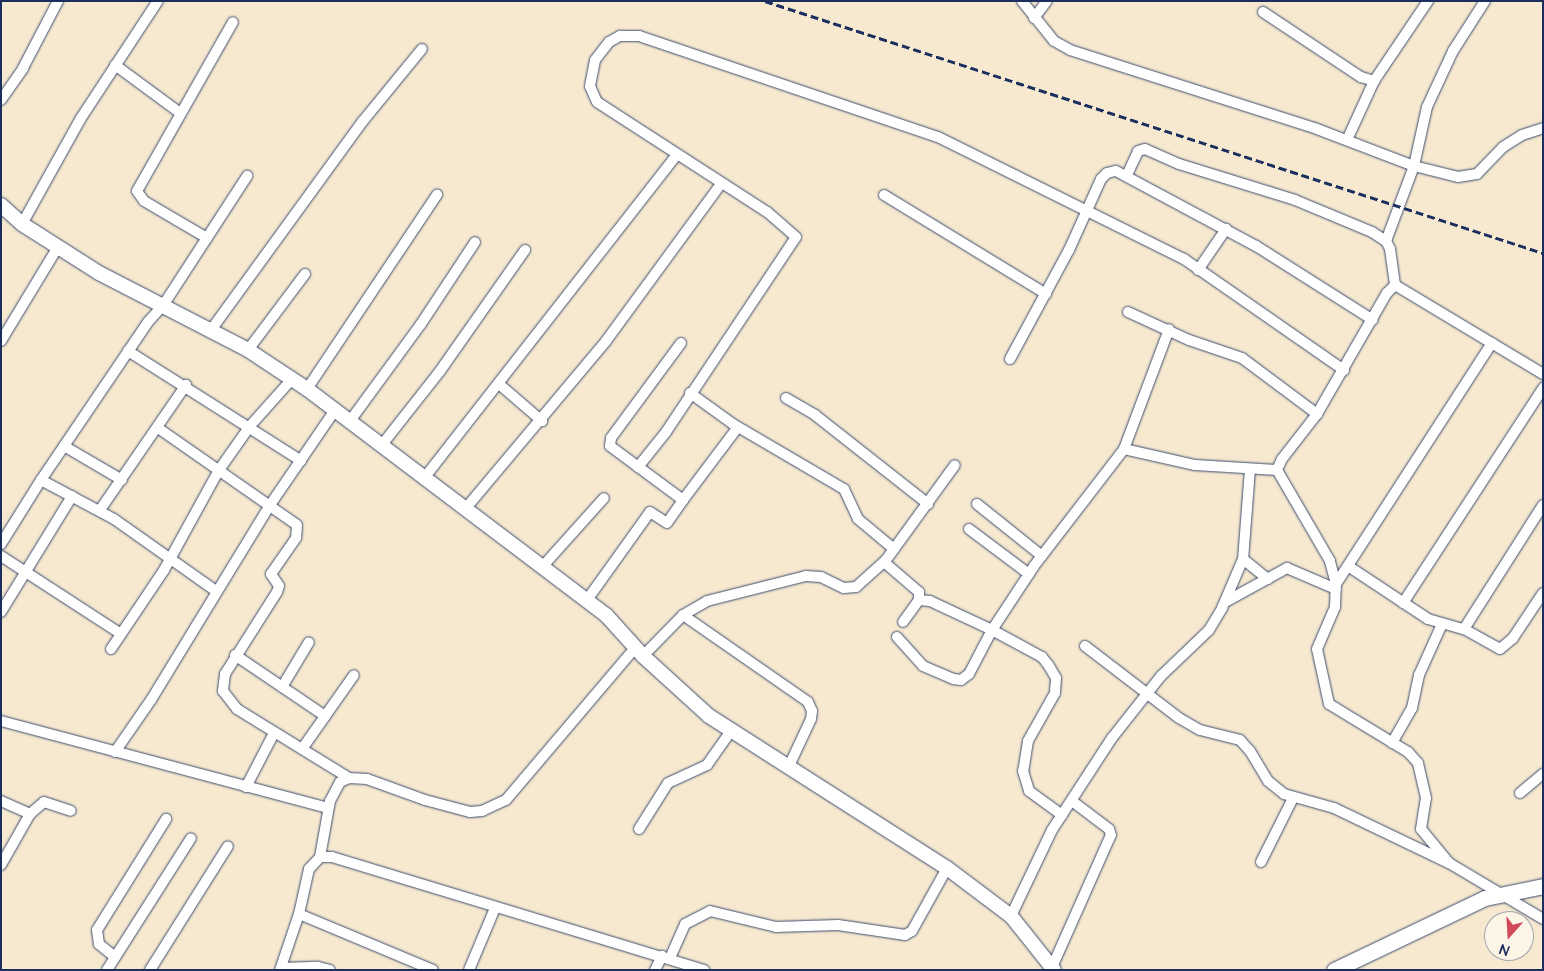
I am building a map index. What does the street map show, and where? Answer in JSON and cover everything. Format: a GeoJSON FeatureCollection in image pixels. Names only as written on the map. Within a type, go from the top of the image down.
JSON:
{"type":"FeatureCollection","features":[{"type":"Feature","properties":{"kind":"main road"},"geometry":{"type":"LineString","coordinates":[[1334,970],[1485,898],[1543,886]]}},
{"type":"Feature","properties":{"kind":"street"},"geometry":{"type":"LineString","coordinates":[[1,100],[23,68],[58,1]]}},
{"type":"Feature","properties":{"kind":"street"},"geometry":{"type":"LineString","coordinates":[[22,224],[115,65],[158,1]]}},
{"type":"Feature","properties":{"kind":"street"},"geometry":{"type":"LineString","coordinates":[[1022,1],[1054,41],[1070,50],[1347,140],[1414,166],[1458,177],[1477,174],[1502,147],[1522,135],[1543,128]]}},
{"type":"Feature","properties":{"kind":"street"},"geometry":{"type":"LineString","coordinates":[[1034,18],[1047,1]]}},
{"type":"Feature","properties":{"kind":"street"},"geometry":{"type":"LineString","coordinates":[[1347,140],[1374,81],[1428,1]]}},
{"type":"Feature","properties":{"kind":"street"},"geometry":{"type":"LineString","coordinates":[[1485,1],[1453,51],[1427,107],[1414,166],[1386,241],[1395,286],[1543,374]]}},
{"type":"Feature","properties":{"kind":"street"},"geometry":{"type":"LineString","coordinates":[[1263,12],[1361,77],[1374,81]]}},
{"type":"Feature","properties":{"kind":"street"},"geometry":{"type":"LineString","coordinates":[[207,238],[144,201],[137,191],[180,112],[233,22]]}},
{"type":"Feature","properties":{"kind":"street"},"geometry":{"type":"LineString","coordinates":[[638,467],[666,432],[690,393],[795,241],[792,232],[677,155],[643,135],[592,95],[590,86],[595,60],[609,42],[620,36],[638,36],[938,137],[1174,254],[1344,370]]}},
{"type":"Feature","properties":{"kind":"street"},"geometry":{"type":"LineString","coordinates":[[211,330],[357,129],[422,49]]}},
{"type":"Feature","properties":{"kind":"street"},"geometry":{"type":"LineString","coordinates":[[115,65],[180,112]]}},
{"type":"Feature","properties":{"kind":"street"},"geometry":{"type":"LineString","coordinates":[[1127,175],[1138,150],[1146,149],[1179,164],[1295,200],[1372,232],[1386,241]]}},
{"type":"Feature","properties":{"kind":"street"},"geometry":{"type":"LineString","coordinates":[[425,476],[677,155]]}},
{"type":"Feature","properties":{"kind":"street"},"geometry":{"type":"LineString","coordinates":[[1010,359],[1046,294],[1107,173],[1116,171],[1127,175],[1226,229],[1373,320]]}},
{"type":"Feature","properties":{"kind":"street"},"geometry":{"type":"LineString","coordinates":[[1,544],[41,480],[128,351],[164,304],[247,176]]}},
{"type":"Feature","properties":{"kind":"street"},"geometry":{"type":"LineString","coordinates":[[466,508],[542,421],[606,341],[721,184]]}},
{"type":"Feature","properties":{"kind":"street"},"geometry":{"type":"LineString","coordinates":[[307,388],[437,194]]}},
{"type":"Feature","properties":{"kind":"street"},"geometry":{"type":"LineString","coordinates":[[884,195],[1046,294]]}},
{"type":"Feature","properties":{"kind":"street"},"geometry":{"type":"LineString","coordinates":[[1,205],[22,224],[99,273],[164,304],[248,350],[307,388],[606,615],[639,652],[709,716],[947,868],[1014,918],[1053,967],[1111,835],[1109,829],[1072,801]]}},
{"type":"Feature","properties":{"kind":"street"},"geometry":{"type":"LineString","coordinates":[[1198,270],[1226,229]]}},
{"type":"Feature","properties":{"kind":"street"},"geometry":{"type":"LineString","coordinates":[[350,421],[421,324],[475,242]]}},
{"type":"Feature","properties":{"kind":"street"},"geometry":{"type":"LineString","coordinates":[[1,341],[58,247]]}},
{"type":"Feature","properties":{"kind":"street"},"geometry":{"type":"LineString","coordinates":[[382,446],[440,371],[525,250]]}},
{"type":"Feature","properties":{"kind":"street"},"geometry":{"type":"LineString","coordinates":[[248,350],[305,274]]}},
{"type":"Feature","properties":{"kind":"street"},"geometry":{"type":"LineString","coordinates":[[1277,470],[1282,459],[1317,414],[1387,293],[1395,286]]}},
{"type":"Feature","properties":{"kind":"street"},"geometry":{"type":"LineString","coordinates":[[1128,312],[1170,329],[1190,340],[1248,362],[1317,414]]}},
{"type":"Feature","properties":{"kind":"street"},"geometry":{"type":"LineString","coordinates":[[897,637],[909,648],[918,662],[961,680],[969,674],[992,630],[1029,574],[1124,449],[1170,329]]}},
{"type":"Feature","properties":{"kind":"street"},"geometry":{"type":"LineString","coordinates":[[681,343],[610,442],[614,451],[683,500]]}},
{"type":"Feature","properties":{"kind":"street"},"geometry":{"type":"LineString","coordinates":[[1336,587],[1492,343]]}},
{"type":"Feature","properties":{"kind":"street"},"geometry":{"type":"LineString","coordinates":[[128,351],[186,385],[301,461]]}},
{"type":"Feature","properties":{"kind":"street"},"geometry":{"type":"LineString","coordinates":[[111,650],[172,556],[219,470],[250,426],[292,379]]}},
{"type":"Feature","properties":{"kind":"street"},"geometry":{"type":"LineString","coordinates":[[498,384],[542,421]]}},
{"type":"Feature","properties":{"kind":"street"},"geometry":{"type":"LineString","coordinates":[[100,510],[186,385]]}},
{"type":"Feature","properties":{"kind":"street"},"geometry":{"type":"LineString","coordinates":[[1403,602],[1543,388]]}},
{"type":"Feature","properties":{"kind":"street"},"geometry":{"type":"LineString","coordinates":[[690,393],[738,427],[844,489],[858,519],[894,549]]}},
{"type":"Feature","properties":{"kind":"street"},"geometry":{"type":"LineString","coordinates":[[786,398],[815,416],[928,504]]}},
{"type":"Feature","properties":{"kind":"street"},"geometry":{"type":"LineString","coordinates":[[116,752],[151,700],[270,505],[336,410]]}},
{"type":"Feature","properties":{"kind":"street"},"geometry":{"type":"LineString","coordinates":[[587,600],[650,512],[668,522],[738,427]]}},
{"type":"Feature","properties":{"kind":"street"},"geometry":{"type":"LineString","coordinates":[[158,428],[297,525],[298,533],[272,571],[271,577],[279,586],[277,592],[235,655],[225,674],[223,692],[237,709],[349,778]]}},
{"type":"Feature","properties":{"kind":"street"},"geometry":{"type":"LineString","coordinates":[[64,446],[122,480]]}},
{"type":"Feature","properties":{"kind":"street"},"geometry":{"type":"LineString","coordinates":[[1124,449],[1195,465],[1277,470]]}},
{"type":"Feature","properties":{"kind":"street"},"geometry":{"type":"LineString","coordinates":[[330,970],[318,967],[280,969],[299,914],[309,869],[320,857],[328,808],[334,789],[340,782],[349,778],[367,779],[425,800],[470,812],[496,805],[516,792],[639,652],[683,615],[707,602],[806,576],[822,577],[850,589],[884,562],[955,465]]}},
{"type":"Feature","properties":{"kind":"street"},"geometry":{"type":"LineString","coordinates":[[1014,918],[1052,830],[1112,738],[1161,676],[1197,645],[1225,602],[1242,559],[1250,469]]}},
{"type":"Feature","properties":{"kind":"street"},"geometry":{"type":"LineString","coordinates":[[1277,470],[1330,561],[1336,587],[1332,619],[1317,649],[1324,694],[1335,710],[1392,743],[1418,763],[1426,798],[1421,829],[1449,863]]}},
{"type":"Feature","properties":{"kind":"street"},"geometry":{"type":"LineString","coordinates":[[41,480],[100,510],[172,556],[216,591]]}},
{"type":"Feature","properties":{"kind":"street"},"geometry":{"type":"LineString","coordinates":[[1,612],[72,496]]}},
{"type":"Feature","properties":{"kind":"street"},"geometry":{"type":"LineString","coordinates":[[543,566],[604,498]]}},
{"type":"Feature","properties":{"kind":"street"},"geometry":{"type":"LineString","coordinates":[[977,504],[1042,556]]}},
{"type":"Feature","properties":{"kind":"street"},"geometry":{"type":"LineString","coordinates":[[1464,630],[1543,505]]}},
{"type":"Feature","properties":{"kind":"street"},"geometry":{"type":"LineString","coordinates":[[969,529],[1029,574]]}},
{"type":"Feature","properties":{"kind":"street"},"geometry":{"type":"LineString","coordinates":[[1,556],[121,634]]}},
{"type":"Feature","properties":{"kind":"street"},"geometry":{"type":"LineString","coordinates":[[1242,559],[1268,579]]}},
{"type":"Feature","properties":{"kind":"street"},"geometry":{"type":"LineString","coordinates":[[884,562],[918,588],[919,600],[903,622]]}},
{"type":"Feature","properties":{"kind":"street"},"geometry":{"type":"LineString","coordinates":[[1348,566],[1428,619],[1464,630],[1494,647],[1503,648],[1543,593]]}},
{"type":"Feature","properties":{"kind":"street"},"geometry":{"type":"LineString","coordinates":[[1225,602],[1287,568],[1336,587]]}},
{"type":"Feature","properties":{"kind":"street"},"geometry":{"type":"LineString","coordinates":[[919,600],[930,601],[992,630],[1042,657],[1056,678],[1055,694],[1028,742],[1023,771],[1029,791],[1062,815]]}},
{"type":"Feature","properties":{"kind":"street"},"geometry":{"type":"LineString","coordinates":[[683,615],[808,702],[812,711],[811,718],[789,766]]}},
{"type":"Feature","properties":{"kind":"street"},"geometry":{"type":"LineString","coordinates":[[1392,743],[1412,708],[1419,675],[1442,624]]}},
{"type":"Feature","properties":{"kind":"street"},"geometry":{"type":"LineString","coordinates":[[282,687],[309,642]]}},
{"type":"Feature","properties":{"kind":"street"},"geometry":{"type":"LineString","coordinates":[[1085,646],[1193,727],[1240,740],[1250,751],[1268,781],[1293,798],[1334,808],[1449,863],[1543,919]]}},
{"type":"Feature","properties":{"kind":"street"},"geometry":{"type":"LineString","coordinates":[[235,655],[325,716]]}},
{"type":"Feature","properties":{"kind":"street"},"geometry":{"type":"LineString","coordinates":[[302,749],[354,675]]}},
{"type":"Feature","properties":{"kind":"street"},"geometry":{"type":"LineString","coordinates":[[1,721],[328,808]]}},
{"type":"Feature","properties":{"kind":"street"},"geometry":{"type":"LineString","coordinates":[[639,829],[668,783],[707,765],[731,731]]}},
{"type":"Feature","properties":{"kind":"street"},"geometry":{"type":"LineString","coordinates":[[246,787],[274,733]]}},
{"type":"Feature","properties":{"kind":"street"},"geometry":{"type":"LineString","coordinates":[[1520,793],[1543,774]]}},
{"type":"Feature","properties":{"kind":"street"},"geometry":{"type":"LineString","coordinates":[[1262,862],[1293,798]]}},
{"type":"Feature","properties":{"kind":"street"},"geometry":{"type":"LineString","coordinates":[[2,800],[30,814]]}},
{"type":"Feature","properties":{"kind":"street"},"geometry":{"type":"LineString","coordinates":[[1,865],[30,814],[44,802],[71,811]]}},
{"type":"Feature","properties":{"kind":"street"},"geometry":{"type":"LineString","coordinates":[[115,957],[99,944],[97,930],[166,819]]}},
{"type":"Feature","properties":{"kind":"street"},"geometry":{"type":"LineString","coordinates":[[107,970],[191,838]]}},
{"type":"Feature","properties":{"kind":"street"},"geometry":{"type":"LineString","coordinates":[[150,970],[228,846]]}},
{"type":"Feature","properties":{"kind":"street"},"geometry":{"type":"LineString","coordinates":[[320,857],[332,857],[494,908],[666,957],[704,970]]}},
{"type":"Feature","properties":{"kind":"street"},"geometry":{"type":"LineString","coordinates":[[655,970],[666,957],[685,924],[710,911],[776,927],[838,925],[905,935],[912,930],[947,868]]}},
{"type":"Feature","properties":{"kind":"street"},"geometry":{"type":"LineString","coordinates":[[469,970],[494,908]]}},
{"type":"Feature","properties":{"kind":"street"},"geometry":{"type":"LineString","coordinates":[[299,914],[433,970]]}},
{"type":"Feature","properties":{"kind":"railway"},"geometry":{"type":"LineString","coordinates":[[765,1],[1543,253]]}}]}
